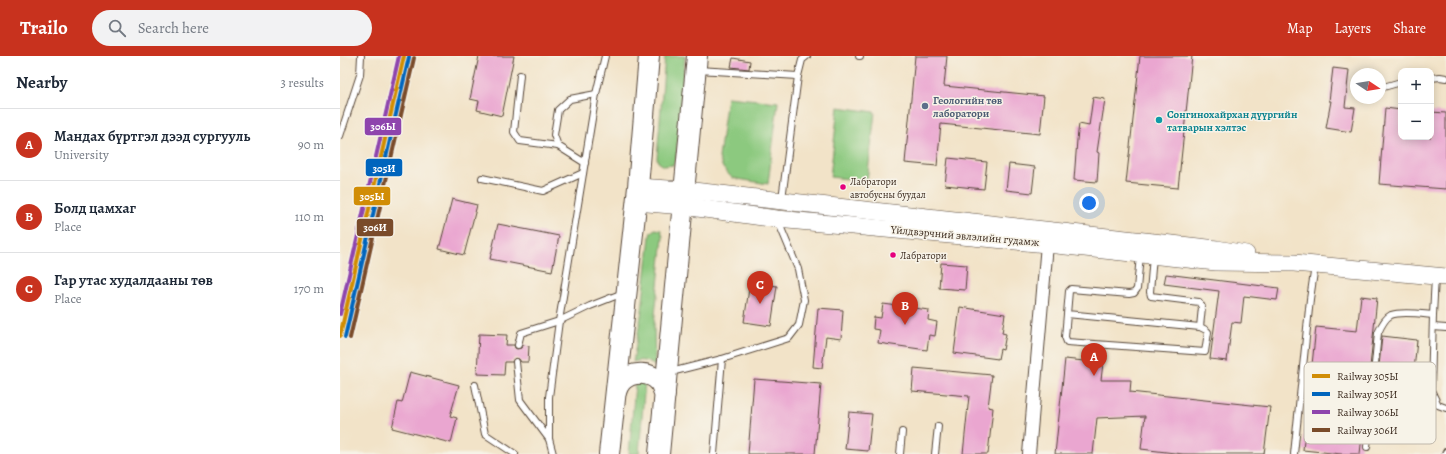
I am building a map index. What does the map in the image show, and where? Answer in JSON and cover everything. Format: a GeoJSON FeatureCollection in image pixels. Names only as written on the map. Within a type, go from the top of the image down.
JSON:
{"type":"FeatureCollection","features":[{"type":"Feature","properties":{"kind":"highway"},"geometry":{"type":"LineString","coordinates":[[610,454],[637,195],[649,56]]}},
{"type":"Feature","properties":{"kind":"highway"},"geometry":{"type":"LineString","coordinates":[[659,454],[697,63]]}},
{"type":"Feature","properties":{"kind":"highway"},"geometry":{"type":"LineString","coordinates":[[616,392],[620,382],[630,375],[641,373],[652,376],[660,383],[665,395]]}},
{"type":"Feature","properties":{"kind":"main road","name":"Үйлдвэрчний эвлэлийн гудамж"},"geometry":{"type":"LineString","coordinates":[[637,195],[782,201],[1217,249],[1294,263]]}},
{"type":"Feature","properties":{"kind":"main road","name":"Үйлдвэрчний эвлэлийн гудамж"},"geometry":{"type":"LineString","coordinates":[[683,198],[778,219],[1047,244],[1216,262],[1294,263],[1440,277]]}},
{"type":"Feature","properties":{"kind":"street"},"geometry":{"type":"LineString","coordinates":[[1030,454],[1047,244]]}},
{"type":"Feature","properties":{"kind":"lane"},"geometry":{"type":"LineString","coordinates":[[340,136],[360,75],[361,56]]}},
{"type":"Feature","properties":{"kind":"lane"},"geometry":{"type":"LineString","coordinates":[[549,439],[549,397],[559,321],[596,94],[605,56]]}},
{"type":"Feature","properties":{"kind":"lane"},"geometry":{"type":"LineString","coordinates":[[782,201],[798,76],[802,60],[806,56]]}},
{"type":"Feature","properties":{"kind":"lane"},"geometry":{"type":"LineString","coordinates":[[697,63],[798,76]]}},
{"type":"Feature","properties":{"kind":"lane"},"geometry":{"type":"LineString","coordinates":[[520,75],[514,132],[520,141],[558,146],[585,163]]}},
{"type":"Feature","properties":{"kind":"lane"},"geometry":{"type":"LineString","coordinates":[[1434,78],[1446,78]]}},
{"type":"Feature","properties":{"kind":"lane"},"geometry":{"type":"LineString","coordinates":[[1386,86],[1398,83]]}},
{"type":"Feature","properties":{"kind":"lane"},"geometry":{"type":"LineString","coordinates":[[558,146],[554,135],[558,110],[570,99],[596,94]]}},
{"type":"Feature","properties":{"kind":"lane"},"geometry":{"type":"LineString","coordinates":[[482,178],[543,191],[583,172]]}},
{"type":"Feature","properties":{"kind":"lane"},"geometry":{"type":"LineString","coordinates":[[667,373],[722,359],[789,338],[799,325],[804,300],[798,269],[778,219]]}},
{"type":"Feature","properties":{"kind":"lane"},"geometry":{"type":"LineString","coordinates":[[1067,314],[1200,327],[1208,332],[1205,352],[1202,353],[1067,342],[1065,338],[1067,314],[1069,291],[1075,288],[1130,294],[1134,293],[1137,288],[1147,255]]}},
{"type":"Feature","properties":{"kind":"lane"},"geometry":{"type":"LineString","coordinates":[[1147,255],[1151,296],[1199,302],[1202,307],[1200,327]]}},
{"type":"Feature","properties":{"kind":"lane"},"geometry":{"type":"LineString","coordinates":[[1294,454],[1310,299],[1315,265]]}},
{"type":"Feature","properties":{"kind":"lane"},"geometry":{"type":"LineString","coordinates":[[1432,362],[1433,315],[1440,277]]}},
{"type":"Feature","properties":{"kind":"lane"},"geometry":{"type":"LineString","coordinates":[[518,345],[520,333],[559,321],[626,291]]}},
{"type":"Feature","properties":{"kind":"lane"},"geometry":{"type":"LineString","coordinates":[[1375,362],[1378,333],[1386,319],[1392,315],[1401,313],[1433,315]]}},
{"type":"Feature","properties":{"kind":"lane"},"geometry":{"type":"LineString","coordinates":[[1433,326],[1446,328]]}},
{"type":"Feature","properties":{"kind":"lane"},"geometry":{"type":"LineString","coordinates":[[714,454],[722,359]]}},
{"type":"Feature","properties":{"kind":"lane"},"geometry":{"type":"LineString","coordinates":[[516,362],[520,400],[549,439],[554,454]]}},
{"type":"Feature","properties":{"kind":"lane"},"geometry":{"type":"LineString","coordinates":[[475,385],[485,434],[515,454]]}},
{"type":"Feature","properties":{"kind":"lane"},"geometry":{"type":"LineString","coordinates":[[1436,400],[1438,405],[1446,408]]}},
{"type":"Feature","properties":{"kind":"lane"},"geometry":{"type":"LineString","coordinates":[[934,454],[938,426]]}},
{"type":"Feature","properties":{"kind":"lane"},"geometry":{"type":"LineString","coordinates":[[900,454],[902,432]]}},
{"type":"Feature","properties":{"kind":"green space"},"geometry":{"type":"Polygon","coordinates":[[[665,56],[685,56],[676,158],[673,165],[664,166],[658,162],[657,158],[665,56]]]}},
{"type":"Feature","properties":{"kind":"green space"},"geometry":{"type":"Polygon","coordinates":[[[727,97],[778,102],[768,184],[732,178],[723,168],[719,158],[727,97]]]}},
{"type":"Feature","properties":{"kind":"green space"},"geometry":{"type":"Polygon","coordinates":[[[838,107],[875,112],[867,181],[830,177],[838,107]]]}},
{"type":"Feature","properties":{"kind":"green space"},"geometry":{"type":"Polygon","coordinates":[[[655,229],[661,230],[663,237],[654,325],[655,366],[644,361],[633,362],[642,310],[650,236],[651,232],[655,229]]]}},
{"type":"Feature","properties":{"kind":"green space"},"geometry":{"type":"Polygon","coordinates":[[[645,381],[639,454],[629,454],[635,384],[645,381]]]}},
{"type":"Feature","properties":{"kind":"building"},"geometry":{"type":"Polygon","coordinates":[[[479,56],[514,56],[502,116],[477,110],[479,101],[470,99],[479,56]]]}},
{"type":"Feature","properties":{"kind":"building"},"geometry":{"type":"Polygon","coordinates":[[[915,56],[947,56],[944,86],[1044,96],[1040,134],[941,124],[937,166],[905,163],[915,56]]]}},
{"type":"Feature","properties":{"kind":"building","name":"Сонгинохайрхан дүүргийн татварын хэлтэс"},"geometry":{"type":"Polygon","coordinates":[[[1140,56],[1192,56],[1178,188],[1126,183],[1140,56]]]}},
{"type":"Feature","properties":{"kind":"building"},"geometry":{"type":"Polygon","coordinates":[[[733,58],[750,61],[749,69],[731,67],[733,58]]]}},
{"type":"Feature","properties":{"kind":"building"},"geometry":{"type":"Polygon","coordinates":[[[1333,68],[1349,70],[1345,107],[1355,108],[1351,132],[1326,128],[1331,101],[1329,101],[1333,68]]]}},
{"type":"Feature","properties":{"kind":"building"},"geometry":{"type":"Polygon","coordinates":[[[1093,97],[1105,99],[1097,152],[1099,153],[1097,182],[1074,180],[1079,124],[1089,126],[1093,97]]]}},
{"type":"Feature","properties":{"kind":"building"},"geometry":{"type":"Polygon","coordinates":[[[1385,108],[1398,110],[1398,140],[1434,140],[1434,112],[1446,113],[1446,189],[1379,184],[1385,108]]]}},
{"type":"Feature","properties":{"kind":"building"},"geometry":{"type":"Polygon","coordinates":[[[948,158],[987,162],[984,189],[945,185],[948,158]]]}},
{"type":"Feature","properties":{"kind":"building"},"geometry":{"type":"Polygon","coordinates":[[[1009,164],[1035,167],[1032,193],[1006,190],[1009,164]]]}},
{"type":"Feature","properties":{"kind":"building"},"geometry":{"type":"Polygon","coordinates":[[[452,199],[477,205],[464,255],[439,249],[452,199]]]}},
{"type":"Feature","properties":{"kind":"building"},"geometry":{"type":"Polygon","coordinates":[[[498,224],[559,236],[552,271],[490,259],[498,224]]]}},
{"type":"Feature","properties":{"kind":"building"},"geometry":{"type":"Polygon","coordinates":[[[941,263],[967,265],[965,290],[939,288],[941,263]]]}},
{"type":"Feature","properties":{"kind":"building"},"geometry":{"type":"Polygon","coordinates":[[[1166,274],[1279,288],[1277,300],[1244,296],[1241,323],[1232,322],[1227,361],[1210,359],[1219,291],[1164,284],[1166,274]]]}},
{"type":"Feature","properties":{"kind":"building"},"geometry":{"type":"Polygon","coordinates":[[[750,282],[777,286],[771,326],[744,322],[750,282]]]}},
{"type":"Feature","properties":{"kind":"building"},"geometry":{"type":"Polygon","coordinates":[[[1361,296],[1377,298],[1370,362],[1312,362],[1316,327],[1357,331],[1361,296]]]}},
{"type":"Feature","properties":{"kind":"building"},"geometry":{"type":"Polygon","coordinates":[[[883,304],[929,310],[928,320],[937,322],[935,336],[929,335],[927,350],[878,343],[880,330],[873,329],[874,317],[881,318],[883,304]]]}},
{"type":"Feature","properties":{"kind":"building"},"geometry":{"type":"Polygon","coordinates":[[[960,307],[1005,314],[1002,333],[1006,334],[1003,350],[1000,349],[998,359],[954,353],[960,307]]]}},
{"type":"Feature","properties":{"kind":"building"},"geometry":{"type":"Polygon","coordinates":[[[818,308],[843,310],[841,339],[826,337],[822,368],[813,367],[818,308]]]}},
{"type":"Feature","properties":{"kind":"building"},"geometry":{"type":"Polygon","coordinates":[[[479,334],[507,335],[506,345],[514,345],[517,349],[521,348],[523,345],[529,346],[528,362],[521,362],[519,359],[515,358],[512,362],[505,362],[504,375],[477,374],[479,334]]]}},
{"type":"Feature","properties":{"kind":"building"},"geometry":{"type":"Polygon","coordinates":[[[1382,336],[1417,340],[1415,362],[1379,362],[1382,336]]]}},
{"type":"Feature","properties":{"kind":"building"},"geometry":{"type":"Polygon","coordinates":[[[1065,359],[1103,363],[1101,380],[1131,380],[1130,392],[1270,407],[1264,454],[1183,454],[1141,449],[1145,416],[1097,418],[1093,454],[1055,454],[1065,359]]]}},
{"type":"Feature","properties":{"kind":"building"},"geometry":{"type":"Polygon","coordinates":[[[914,368],[992,375],[988,407],[993,408],[988,454],[963,454],[969,396],[912,391],[914,368]]]}},
{"type":"Feature","properties":{"kind":"building"},"geometry":{"type":"Polygon","coordinates":[[[410,372],[459,385],[450,416],[457,418],[451,443],[392,428],[398,402],[402,403],[410,372]]]}},
{"type":"Feature","properties":{"kind":"building"},"geometry":{"type":"Polygon","coordinates":[[[754,379],[821,384],[815,454],[748,454],[754,379]]]}},
{"type":"Feature","properties":{"kind":"building"},"geometry":{"type":"Polygon","coordinates":[[[849,412],[872,414],[868,451],[845,449],[849,412]]]}},
{"type":"Feature","properties":{"kind":"building"},"geometry":{"type":"Polygon","coordinates":[[[1304,441],[1304,444],[1361,444],[1360,454],[1341,454],[1303,450],[1304,441]]]}},
{"type":"Feature","properties":{"kind":"rail line","name":"306Ы"},"geometry":{"type":"LineString","coordinates":[[340,314],[399,56]]}},
{"type":"Feature","properties":{"kind":"rail line","name":"305Ы"},"geometry":{"type":"LineString","coordinates":[[340,336],[404,56]]}},
{"type":"Feature","properties":{"kind":"rail line","name":"305И"},"geometry":{"type":"LineString","coordinates":[[345,337],[409,57]]}},
{"type":"Feature","properties":{"kind":"rail line","name":"306И"},"geometry":{"type":"LineString","coordinates":[[350,338],[414,58]]}},
{"type":"Feature","properties":{"kind":"place","name":"Геологийн төв лаборатори"},"geometry":{"type":"Point","coordinates":[925,106]}},
{"type":"Feature","properties":{"kind":"place","name":"Сонгинохайрхан дүүргийн татварын хэлтэс"},"geometry":{"type":"Point","coordinates":[1159,120]}},
{"type":"Feature","properties":{"kind":"place","name":"Лабратори автобусны буудал"},"geometry":{"type":"Point","coordinates":[843,187]}},
{"type":"Feature","properties":{"kind":"place","name":"Лабратори"},"geometry":{"type":"Point","coordinates":[893,255]}},
{"type":"Feature","properties":{"kind":"place","name":"Гар утас худалдааны төв"},"geometry":{"type":"Point","coordinates":[760,304]}},
{"type":"Feature","properties":{"kind":"place","name":"Болд цамхаг"},"geometry":{"type":"Point","coordinates":[905,325]}},
{"type":"Feature","properties":{"kind":"place","name":"Мандах бүртгэл дээд сургууль"},"geometry":{"type":"Point","coordinates":[1094,376]}}]}
